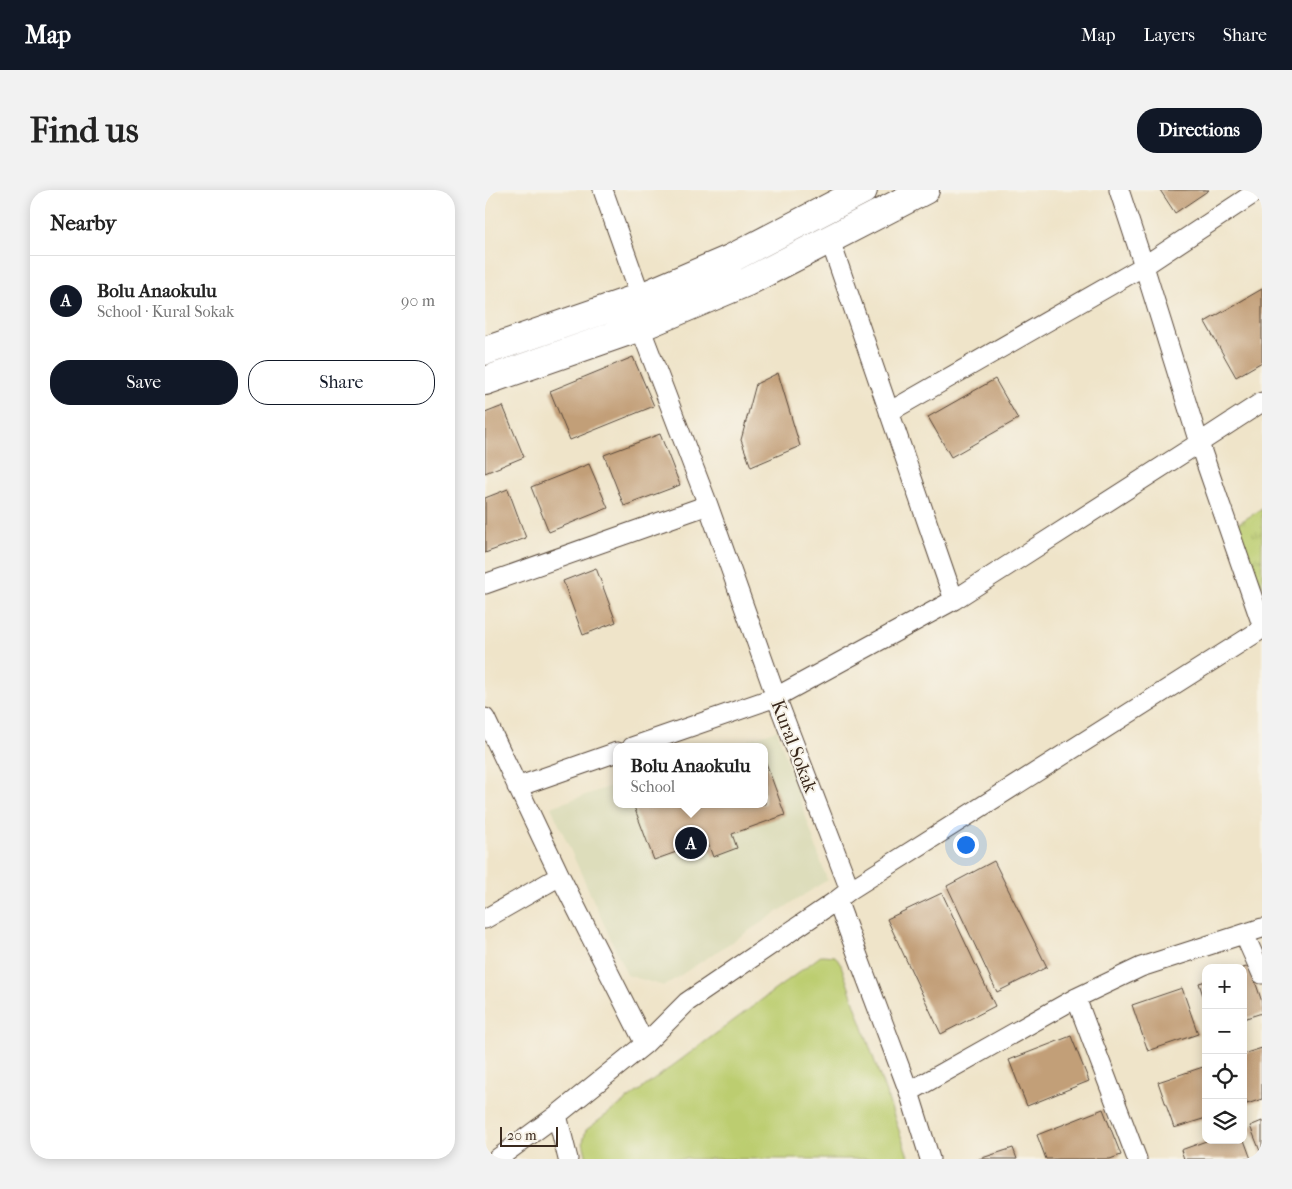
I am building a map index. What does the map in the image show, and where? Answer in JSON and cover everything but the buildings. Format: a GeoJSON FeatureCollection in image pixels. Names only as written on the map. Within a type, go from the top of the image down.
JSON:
{"type":"FeatureCollection","features":[{"type":"Feature","properties":{"kind":"main road"},"geometry":{"type":"LineString","coordinates":[[485,352],[641,297],[732,258],[863,190]]}},
{"type":"Feature","properties":{"kind":"main road"},"geometry":{"type":"LineString","coordinates":[[485,381],[640,328],[747,282],[925,190]]}},
{"type":"Feature","properties":{"kind":"street"},"geometry":{"type":"LineString","coordinates":[[603,190],[641,297]]}},
{"type":"Feature","properties":{"kind":"street"},"geometry":{"type":"LineString","coordinates":[[497,1159],[557,1115],[645,1044],[687,1002],[844,895],[1262,627],[1199,443],[1119,190]]}},
{"type":"Feature","properties":{"kind":"street"},"geometry":{"type":"LineString","coordinates":[[889,412],[1144,266],[1259,190]]}},
{"type":"Feature","properties":{"kind":"street"},"geometry":{"type":"LineString","coordinates":[[830,240],[954,600]]}},
{"type":"Feature","properties":{"kind":"street","name":"Kural Sokak"},"geometry":{"type":"LineString","coordinates":[[640,328],[709,505],[844,895],[930,1159]]}},
{"type":"Feature","properties":{"kind":"street"},"geometry":{"type":"LineString","coordinates":[[644,743],[776,697],[954,600],[1262,402]]}},
{"type":"Feature","properties":{"kind":"street"},"geometry":{"type":"LineString","coordinates":[[485,584],[709,505]]}},
{"type":"Feature","properties":{"kind":"street"},"geometry":{"type":"LineString","coordinates":[[485,718],[560,876],[645,1044]]}},
{"type":"Feature","properties":{"kind":"street"},"geometry":{"type":"LineString","coordinates":[[517,787],[613,753]]}},
{"type":"Feature","properties":{"kind":"street"},"geometry":{"type":"LineString","coordinates":[[485,919],[560,876]]}},
{"type":"Feature","properties":{"kind":"street"},"geometry":{"type":"LineString","coordinates":[[909,1092],[1076,998],[1141,968],[1262,928]]}},
{"type":"Feature","properties":{"kind":"street"},"geometry":{"type":"LineString","coordinates":[[1244,934],[1262,974]]}},
{"type":"Feature","properties":{"kind":"street"},"geometry":{"type":"LineString","coordinates":[[1076,998],[1137,1159]]}},
{"type":"Feature","properties":{"kind":"street"},"geometry":{"type":"LineString","coordinates":[[557,1115],[568,1159]]}},
{"type":"Feature","properties":{"kind":"shaded area"},"geometry":{"type":"Polygon","coordinates":[[[777,730],[827,880],[664,986],[627,975],[551,807],[613,785],[613,808],[768,808],[768,743],[740,743],[777,730]]]}},
{"type":"Feature","properties":{"kind":"green space"},"geometry":{"type":"Polygon","coordinates":[[[1262,509],[1262,588],[1237,524],[1262,509]]]}},
{"type":"Feature","properties":{"kind":"green space"},"geometry":{"type":"Polygon","coordinates":[[[822,955],[835,956],[841,965],[909,1159],[587,1159],[583,1142],[586,1130],[822,955]]]}},
{"type":"Feature","properties":{"kind":"place","name":"Bolu Anaokulu"},"geometry":{"type":"Point","coordinates":[691,843]}}]}
